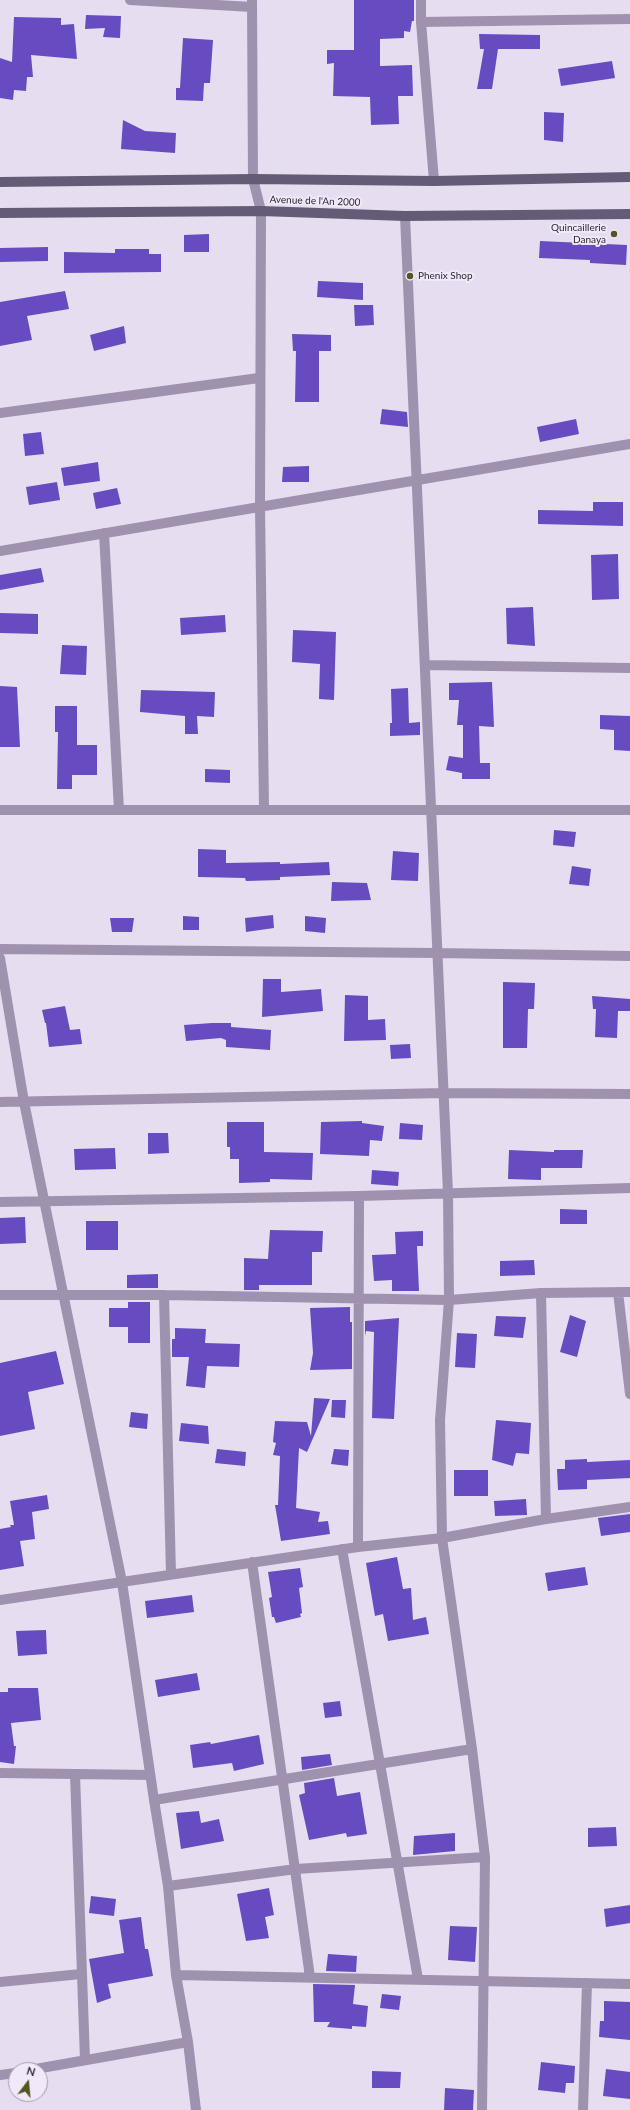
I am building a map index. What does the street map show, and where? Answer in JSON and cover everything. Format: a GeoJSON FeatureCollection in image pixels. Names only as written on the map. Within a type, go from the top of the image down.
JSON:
{"type":"FeatureCollection","features":[{"type":"Feature","properties":{"kind":"main road","name":"Avenue de l'An 2000"},"geometry":{"type":"LineString","coordinates":[[0,182],[253,179],[434,181],[630,177]]}},
{"type":"Feature","properties":{"kind":"main road","name":"Avenue de l'An 2000"},"geometry":{"type":"LineString","coordinates":[[0,213],[261,211],[405,216],[630,214]]}},
{"type":"Feature","properties":{"kind":"street"},"geometry":{"type":"LineString","coordinates":[[130,0],[252,4],[253,179],[261,211],[259,378],[264,809]]}},
{"type":"Feature","properties":{"kind":"street"},"geometry":{"type":"LineString","coordinates":[[421,0],[421,22],[434,181]]}},
{"type":"Feature","properties":{"kind":"street"},"geometry":{"type":"LineString","coordinates":[[421,22],[630,19]]}},
{"type":"Feature","properties":{"kind":"street"},"geometry":{"type":"LineString","coordinates":[[405,216],[448,1193],[449,1300],[440,1420],[442,1538],[472,1749],[485,1857],[482,2110]]}},
{"type":"Feature","properties":{"kind":"street"},"geometry":{"type":"LineString","coordinates":[[0,413],[259,378]]}},
{"type":"Feature","properties":{"kind":"street"},"geometry":{"type":"LineString","coordinates":[[0,551],[630,444]]}},
{"type":"Feature","properties":{"kind":"street"},"geometry":{"type":"LineString","coordinates":[[104,533],[119,810]]}},
{"type":"Feature","properties":{"kind":"street"},"geometry":{"type":"LineString","coordinates":[[425,664],[630,668]]}},
{"type":"Feature","properties":{"kind":"street"},"geometry":{"type":"LineString","coordinates":[[0,810],[630,810]]}},
{"type":"Feature","properties":{"kind":"street"},"geometry":{"type":"LineString","coordinates":[[0,950],[630,956]]}},
{"type":"Feature","properties":{"kind":"street"},"geometry":{"type":"LineString","coordinates":[[0,958],[24,1102],[122,1582],[168,1886],[176,1975],[188,2042],[196,2110]]}},
{"type":"Feature","properties":{"kind":"street"},"geometry":{"type":"LineString","coordinates":[[0,1102],[444,1093],[630,1094]]}},
{"type":"Feature","properties":{"kind":"street"},"geometry":{"type":"LineString","coordinates":[[0,1202],[360,1196],[630,1188]]}},
{"type":"Feature","properties":{"kind":"street"},"geometry":{"type":"LineString","coordinates":[[358,1547],[360,1196]]}},
{"type":"Feature","properties":{"kind":"street"},"geometry":{"type":"LineString","coordinates":[[618,1292],[630,1394]]}},
{"type":"Feature","properties":{"kind":"street"},"geometry":{"type":"LineString","coordinates":[[0,1295],[164,1295],[449,1300],[542,1293],[630,1292]]}},
{"type":"Feature","properties":{"kind":"street"},"geometry":{"type":"LineString","coordinates":[[542,1293],[546,1519]]}},
{"type":"Feature","properties":{"kind":"street"},"geometry":{"type":"LineString","coordinates":[[164,1295],[171,1574]]}},
{"type":"Feature","properties":{"kind":"street"},"geometry":{"type":"LineString","coordinates":[[0,1600],[342,1549],[442,1538],[546,1519],[630,1506]]}},
{"type":"Feature","properties":{"kind":"street"},"geometry":{"type":"LineString","coordinates":[[342,1549],[418,1979]]}},
{"type":"Feature","properties":{"kind":"street"},"geometry":{"type":"LineString","coordinates":[[252,1562],[310,1977]]}},
{"type":"Feature","properties":{"kind":"street"},"geometry":{"type":"LineString","coordinates":[[154,1800],[472,1749]]}},
{"type":"Feature","properties":{"kind":"street"},"geometry":{"type":"LineString","coordinates":[[0,1773],[150,1775]]}},
{"type":"Feature","properties":{"kind":"street"},"geometry":{"type":"LineString","coordinates":[[75,1774],[85,2060]]}},
{"type":"Feature","properties":{"kind":"street"},"geometry":{"type":"LineString","coordinates":[[168,1886],[296,1869],[485,1857]]}},
{"type":"Feature","properties":{"kind":"street"},"geometry":{"type":"LineString","coordinates":[[0,1982],[82,1974]]}},
{"type":"Feature","properties":{"kind":"street"},"geometry":{"type":"LineString","coordinates":[[176,1975],[630,1984]]}},
{"type":"Feature","properties":{"kind":"street"},"geometry":{"type":"LineString","coordinates":[[583,2110],[587,1983]]}},
{"type":"Feature","properties":{"kind":"street"},"geometry":{"type":"LineString","coordinates":[[48,2067],[188,2042]]}},
{"type":"Feature","properties":{"kind":"building"},"geometry":{"type":"Polygon","coordinates":[[[354,0],[414,0],[414,21],[412,21],[410,32],[404,31],[404,38],[380,39],[380,66],[412,65],[413,96],[398,96],[399,124],[371,125],[370,97],[333,96],[334,63],[327,64],[327,50],[354,50],[354,0]]]}},
{"type":"Feature","properties":{"kind":"building"},"geometry":{"type":"Polygon","coordinates":[[[86,15],[121,16],[120,38],[103,37],[105,28],[85,29],[86,15]]]}},
{"type":"Feature","properties":{"kind":"building"},"geometry":{"type":"Polygon","coordinates":[[[14,17],[61,18],[61,25],[74,24],[77,59],[31,55],[33,77],[27,77],[26,91],[14,90],[13,100],[0,98],[0,58],[12,62],[14,17]]]}},
{"type":"Feature","properties":{"kind":"building"},"geometry":{"type":"Polygon","coordinates":[[[479,34],[540,35],[540,49],[498,49],[492,89],[477,89],[484,49],[480,49],[479,34]]]}},
{"type":"Feature","properties":{"kind":"building"},"geometry":{"type":"Polygon","coordinates":[[[183,38],[213,40],[210,83],[204,83],[203,101],[176,100],[176,88],[180,88],[183,38]]]}},
{"type":"Feature","properties":{"kind":"building"},"geometry":{"type":"Polygon","coordinates":[[[612,61],[615,78],[561,86],[558,69],[612,61]]]}},
{"type":"Feature","properties":{"kind":"building"},"geometry":{"type":"Polygon","coordinates":[[[544,112],[564,113],[563,142],[544,140],[544,112]]]}},
{"type":"Feature","properties":{"kind":"building"},"geometry":{"type":"Polygon","coordinates":[[[123,120],[145,131],[176,133],[175,153],[121,149],[123,120]]]}},
{"type":"Feature","properties":{"kind":"building"},"geometry":{"type":"Polygon","coordinates":[[[209,234],[209,252],[184,252],[184,235],[209,234]]]}},
{"type":"Feature","properties":{"kind":"building"},"geometry":{"type":"Polygon","coordinates":[[[540,241],[627,245],[626,265],[590,263],[590,260],[539,258],[540,241]]]}},
{"type":"Feature","properties":{"kind":"building"},"geometry":{"type":"Polygon","coordinates":[[[48,247],[48,261],[0,262],[0,248],[48,247]]]}},
{"type":"Feature","properties":{"kind":"building"},"geometry":{"type":"Polygon","coordinates":[[[115,249],[149,249],[149,254],[161,254],[161,272],[64,273],[64,252],[115,253],[115,249]]]}},
{"type":"Feature","properties":{"kind":"building"},"geometry":{"type":"Polygon","coordinates":[[[318,281],[363,283],[363,300],[317,297],[318,281]]]}},
{"type":"Feature","properties":{"kind":"building"},"geometry":{"type":"Polygon","coordinates":[[[65,291],[69,309],[27,316],[32,340],[0,346],[0,302],[65,291]]]}},
{"type":"Feature","properties":{"kind":"building"},"geometry":{"type":"Polygon","coordinates":[[[354,305],[373,305],[374,325],[355,326],[354,305]]]}},
{"type":"Feature","properties":{"kind":"building"},"geometry":{"type":"Polygon","coordinates":[[[124,326],[126,343],[94,351],[90,335],[124,326]]]}},
{"type":"Feature","properties":{"kind":"building"},"geometry":{"type":"Polygon","coordinates":[[[292,334],[331,335],[331,351],[319,351],[319,402],[295,402],[296,351],[293,351],[292,334]]]}},
{"type":"Feature","properties":{"kind":"building"},"geometry":{"type":"Polygon","coordinates":[[[382,409],[407,412],[408,427],[380,424],[382,409]]]}},
{"type":"Feature","properties":{"kind":"building"},"geometry":{"type":"Polygon","coordinates":[[[576,419],[579,434],[540,442],[537,427],[576,419]]]}},
{"type":"Feature","properties":{"kind":"building"},"geometry":{"type":"Polygon","coordinates":[[[41,432],[44,454],[25,456],[23,434],[41,432]]]}},
{"type":"Feature","properties":{"kind":"building"},"geometry":{"type":"Polygon","coordinates":[[[98,462],[100,481],[64,486],[61,468],[98,462]]]}},
{"type":"Feature","properties":{"kind":"building"},"geometry":{"type":"Polygon","coordinates":[[[309,466],[309,482],[282,482],[283,467],[309,466]]]}},
{"type":"Feature","properties":{"kind":"building"},"geometry":{"type":"Polygon","coordinates":[[[57,482],[60,500],[29,505],[26,487],[57,482]]]}},
{"type":"Feature","properties":{"kind":"building"},"geometry":{"type":"Polygon","coordinates":[[[117,488],[121,504],[96,509],[93,493],[117,488]]]}},
{"type":"Feature","properties":{"kind":"building"},"geometry":{"type":"Polygon","coordinates":[[[593,502],[623,502],[623,526],[538,524],[538,510],[593,511],[593,502]]]}},
{"type":"Feature","properties":{"kind":"building"},"geometry":{"type":"Polygon","coordinates":[[[618,554],[619,599],[592,600],[591,555],[618,554]]]}},
{"type":"Feature","properties":{"kind":"building"},"geometry":{"type":"Polygon","coordinates":[[[41,568],[44,582],[0,590],[0,575],[41,568]]]}},
{"type":"Feature","properties":{"kind":"building"},"geometry":{"type":"Polygon","coordinates":[[[533,607],[535,646],[507,644],[506,608],[533,607]]]}},
{"type":"Feature","properties":{"kind":"building"},"geometry":{"type":"Polygon","coordinates":[[[0,613],[38,614],[38,634],[0,633],[0,613]]]}},
{"type":"Feature","properties":{"kind":"building"},"geometry":{"type":"Polygon","coordinates":[[[225,615],[226,632],[181,635],[180,618],[225,615]]]}},
{"type":"Feature","properties":{"kind":"building"},"geometry":{"type":"Polygon","coordinates":[[[293,630],[336,632],[334,700],[319,699],[320,664],[292,662],[293,630]]]}},
{"type":"Feature","properties":{"kind":"building"},"geometry":{"type":"Polygon","coordinates":[[[62,645],[87,646],[86,675],[60,674],[62,645]]]}},
{"type":"Feature","properties":{"kind":"building"},"geometry":{"type":"Polygon","coordinates":[[[492,682],[494,727],[479,726],[480,763],[490,763],[490,779],[462,779],[462,773],[446,770],[449,756],[463,758],[463,725],[457,725],[459,700],[449,700],[449,683],[492,682]]]}},
{"type":"Feature","properties":{"kind":"building"},"geometry":{"type":"Polygon","coordinates":[[[0,686],[17,687],[20,747],[0,747],[0,686]]]}},
{"type":"Feature","properties":{"kind":"building"},"geometry":{"type":"Polygon","coordinates":[[[408,688],[409,723],[420,722],[420,735],[390,736],[390,723],[392,723],[391,689],[408,688]]]}},
{"type":"Feature","properties":{"kind":"building"},"geometry":{"type":"Polygon","coordinates":[[[141,690],[215,692],[214,717],[197,716],[198,734],[185,734],[185,716],[140,712],[141,690]]]}},
{"type":"Feature","properties":{"kind":"building"},"geometry":{"type":"Polygon","coordinates":[[[55,706],[77,706],[77,745],[97,745],[97,775],[72,775],[72,789],[57,789],[58,732],[55,732],[55,706]]]}},
{"type":"Feature","properties":{"kind":"building"},"geometry":{"type":"Polygon","coordinates":[[[600,715],[630,716],[630,751],[614,750],[614,730],[600,729],[600,715]]]}},
{"type":"Feature","properties":{"kind":"building"},"geometry":{"type":"Polygon","coordinates":[[[205,769],[230,770],[230,783],[205,782],[205,769]]]}},
{"type":"Feature","properties":{"kind":"building"},"geometry":{"type":"Polygon","coordinates":[[[554,830],[576,832],[574,847],[553,845],[554,830]]]}},
{"type":"Feature","properties":{"kind":"building"},"geometry":{"type":"Polygon","coordinates":[[[198,849],[226,850],[226,863],[280,862],[280,864],[329,862],[330,875],[280,877],[280,880],[246,881],[245,878],[198,877],[198,849]]]}},
{"type":"Feature","properties":{"kind":"building"},"geometry":{"type":"Polygon","coordinates":[[[393,851],[419,853],[418,881],[391,880],[393,851]]]}},
{"type":"Feature","properties":{"kind":"building"},"geometry":{"type":"Polygon","coordinates":[[[572,866],[591,869],[589,886],[569,884],[572,866]]]}},
{"type":"Feature","properties":{"kind":"building"},"geometry":{"type":"Polygon","coordinates":[[[332,882],[367,883],[371,900],[331,901],[332,882]]]}},
{"type":"Feature","properties":{"kind":"building"},"geometry":{"type":"Polygon","coordinates":[[[273,915],[274,928],[246,932],[245,918],[273,915]]]}},
{"type":"Feature","properties":{"kind":"building"},"geometry":{"type":"Polygon","coordinates":[[[183,916],[199,917],[199,930],[183,930],[183,916]]]}},
{"type":"Feature","properties":{"kind":"building"},"geometry":{"type":"Polygon","coordinates":[[[305,916],[326,918],[325,933],[305,931],[305,916]]]}},
{"type":"Feature","properties":{"kind":"building"},"geometry":{"type":"Polygon","coordinates":[[[110,918],[134,918],[132,932],[112,932],[110,918]]]}},
{"type":"Feature","properties":{"kind":"building"},"geometry":{"type":"Polygon","coordinates":[[[263,979],[281,979],[281,992],[321,989],[323,1011],[262,1017],[263,979]]]}},
{"type":"Feature","properties":{"kind":"building"},"geometry":{"type":"Polygon","coordinates":[[[503,982],[535,983],[534,1009],[528,1009],[527,1048],[503,1048],[503,982]]]}},
{"type":"Feature","properties":{"kind":"building"},"geometry":{"type":"Polygon","coordinates":[[[345,995],[368,996],[368,1020],[385,1019],[386,1040],[344,1041],[345,995]]]}},
{"type":"Feature","properties":{"kind":"building"},"geometry":{"type":"Polygon","coordinates":[[[592,996],[630,999],[630,1011],[618,1011],[617,1038],[595,1037],[596,1009],[593,1009],[592,996]]]}},
{"type":"Feature","properties":{"kind":"building"},"geometry":{"type":"Polygon","coordinates":[[[65,1006],[70,1030],[80,1029],[82,1044],[49,1047],[46,1023],[42,1010],[65,1006]]]}},
{"type":"Feature","properties":{"kind":"building"},"geometry":{"type":"Polygon","coordinates":[[[231,1023],[231,1027],[271,1030],[270,1050],[226,1047],[226,1040],[221,1038],[186,1041],[184,1025],[231,1023]]]}},
{"type":"Feature","properties":{"kind":"building"},"geometry":{"type":"Polygon","coordinates":[[[410,1044],[411,1058],[391,1059],[390,1045],[410,1044]]]}},
{"type":"Feature","properties":{"kind":"building"},"geometry":{"type":"Polygon","coordinates":[[[362,1121],[362,1123],[384,1126],[382,1141],[370,1140],[369,1156],[320,1154],[321,1122],[362,1121]]]}},
{"type":"Feature","properties":{"kind":"building"},"geometry":{"type":"Polygon","coordinates":[[[227,1122],[264,1122],[264,1152],[313,1153],[312,1180],[270,1179],[270,1182],[239,1183],[239,1159],[230,1159],[230,1147],[227,1147],[227,1122]]]}},
{"type":"Feature","properties":{"kind":"building"},"geometry":{"type":"Polygon","coordinates":[[[400,1123],[423,1125],[422,1140],[399,1139],[400,1123]]]}},
{"type":"Feature","properties":{"kind":"building"},"geometry":{"type":"Polygon","coordinates":[[[148,1133],[168,1133],[169,1153],[148,1154],[148,1133]]]}},
{"type":"Feature","properties":{"kind":"building"},"geometry":{"type":"Polygon","coordinates":[[[115,1148],[116,1169],[75,1170],[74,1149],[115,1148]]]}},
{"type":"Feature","properties":{"kind":"building"},"geometry":{"type":"Polygon","coordinates":[[[509,1150],[554,1152],[554,1150],[583,1150],[582,1168],[541,1168],[541,1180],[508,1179],[509,1150]]]}},
{"type":"Feature","properties":{"kind":"building"},"geometry":{"type":"Polygon","coordinates":[[[372,1170],[399,1172],[398,1186],[371,1184],[372,1170]]]}},
{"type":"Feature","properties":{"kind":"building"},"geometry":{"type":"Polygon","coordinates":[[[560,1209],[587,1210],[587,1224],[560,1224],[560,1209]]]}},
{"type":"Feature","properties":{"kind":"building"},"geometry":{"type":"Polygon","coordinates":[[[25,1217],[26,1243],[0,1244],[0,1218],[25,1217]]]}},
{"type":"Feature","properties":{"kind":"building"},"geometry":{"type":"Polygon","coordinates":[[[86,1221],[118,1221],[118,1250],[86,1250],[86,1221]]]}},
{"type":"Feature","properties":{"kind":"building"},"geometry":{"type":"Polygon","coordinates":[[[270,1230],[323,1231],[322,1252],[312,1252],[312,1285],[259,1285],[259,1290],[244,1290],[244,1258],[268,1259],[270,1230]]]}},
{"type":"Feature","properties":{"kind":"building"},"geometry":{"type":"Polygon","coordinates":[[[423,1231],[423,1246],[417,1246],[419,1291],[392,1291],[392,1280],[374,1281],[372,1255],[396,1254],[395,1232],[423,1231]]]}},
{"type":"Feature","properties":{"kind":"building"},"geometry":{"type":"Polygon","coordinates":[[[534,1260],[535,1275],[500,1276],[500,1261],[534,1260]]]}},
{"type":"Feature","properties":{"kind":"building"},"geometry":{"type":"Polygon","coordinates":[[[158,1274],[158,1288],[127,1288],[127,1275],[158,1274]]]}},
{"type":"Feature","properties":{"kind":"building"},"geometry":{"type":"Polygon","coordinates":[[[128,1302],[150,1302],[150,1343],[128,1343],[128,1327],[109,1327],[109,1308],[128,1308],[128,1302]]]}},
{"type":"Feature","properties":{"kind":"building"},"geometry":{"type":"Polygon","coordinates":[[[350,1307],[350,1322],[352,1322],[352,1369],[310,1370],[313,1353],[310,1308],[350,1307]]]}},
{"type":"Feature","properties":{"kind":"building"},"geometry":{"type":"Polygon","coordinates":[[[570,1315],[586,1321],[577,1357],[560,1352],[570,1315]]]}},
{"type":"Feature","properties":{"kind":"building"},"geometry":{"type":"Polygon","coordinates":[[[496,1316],[526,1317],[523,1338],[494,1336],[496,1316]]]}},
{"type":"Feature","properties":{"kind":"building"},"geometry":{"type":"Polygon","coordinates":[[[399,1318],[394,1419],[372,1418],[374,1332],[366,1331],[365,1336],[365,1321],[399,1318]]]}},
{"type":"Feature","properties":{"kind":"building"},"geometry":{"type":"Polygon","coordinates":[[[175,1328],[206,1329],[205,1343],[240,1344],[239,1367],[207,1366],[205,1388],[186,1386],[189,1357],[172,1357],[172,1339],[175,1339],[175,1328]]]}},
{"type":"Feature","properties":{"kind":"building"},"geometry":{"type":"Polygon","coordinates":[[[457,1333],[477,1334],[475,1368],[455,1367],[457,1333]]]}},
{"type":"Feature","properties":{"kind":"building"},"geometry":{"type":"Polygon","coordinates":[[[56,1351],[64,1384],[28,1392],[35,1429],[0,1436],[0,1363],[56,1351]]]}},
{"type":"Feature","properties":{"kind":"building"},"geometry":{"type":"Polygon","coordinates":[[[314,1398],[330,1399],[307,1452],[299,1448],[296,1508],[320,1512],[318,1522],[328,1521],[330,1534],[281,1541],[275,1505],[278,1505],[280,1456],[273,1455],[276,1443],[273,1442],[275,1421],[307,1422],[311,1436],[314,1398]]]}},
{"type":"Feature","properties":{"kind":"building"},"geometry":{"type":"Polygon","coordinates":[[[332,1400],[346,1400],[345,1418],[331,1417],[332,1400]]]}},
{"type":"Feature","properties":{"kind":"building"},"geometry":{"type":"Polygon","coordinates":[[[131,1412],[148,1414],[147,1429],[129,1427],[131,1412]]]}},
{"type":"Feature","properties":{"kind":"building"},"geometry":{"type":"Polygon","coordinates":[[[496,1420],[531,1423],[529,1454],[516,1453],[513,1466],[492,1460],[496,1420]]]}},
{"type":"Feature","properties":{"kind":"building"},"geometry":{"type":"Polygon","coordinates":[[[181,1423],[208,1426],[209,1444],[179,1441],[181,1423]]]}},
{"type":"Feature","properties":{"kind":"building"},"geometry":{"type":"Polygon","coordinates":[[[217,1449],[246,1452],[245,1466],[215,1463],[217,1449]]]}},
{"type":"Feature","properties":{"kind":"building"},"geometry":{"type":"Polygon","coordinates":[[[334,1449],[349,1450],[348,1466],[331,1464],[334,1449]]]}},
{"type":"Feature","properties":{"kind":"building"},"geometry":{"type":"Polygon","coordinates":[[[587,1459],[587,1462],[630,1460],[630,1478],[587,1480],[587,1489],[558,1490],[557,1469],[565,1469],[565,1460],[587,1459]]]}},
{"type":"Feature","properties":{"kind":"building"},"geometry":{"type":"Polygon","coordinates":[[[454,1470],[488,1470],[488,1496],[454,1496],[454,1470]]]}},
{"type":"Feature","properties":{"kind":"building"},"geometry":{"type":"Polygon","coordinates":[[[47,1495],[49,1509],[32,1512],[35,1539],[20,1541],[24,1566],[0,1570],[0,1529],[14,1525],[10,1501],[47,1495]]]}},
{"type":"Feature","properties":{"kind":"building"},"geometry":{"type":"Polygon","coordinates":[[[526,1499],[527,1515],[495,1516],[494,1501],[526,1499]]]}},
{"type":"Feature","properties":{"kind":"building"},"geometry":{"type":"Polygon","coordinates":[[[630,1514],[630,1532],[601,1536],[598,1518],[630,1514]]]}},
{"type":"Feature","properties":{"kind":"building"},"geometry":{"type":"Polygon","coordinates":[[[397,1557],[403,1589],[411,1588],[413,1620],[426,1617],[429,1634],[388,1641],[383,1614],[375,1616],[366,1563],[397,1557]]]}},
{"type":"Feature","properties":{"kind":"building"},"geometry":{"type":"Polygon","coordinates":[[[585,1567],[588,1585],[548,1591],[545,1573],[585,1567]]]}},
{"type":"Feature","properties":{"kind":"building"},"geometry":{"type":"Polygon","coordinates":[[[300,1568],[303,1587],[299,1588],[302,1613],[300,1614],[301,1617],[276,1623],[274,1617],[272,1617],[269,1598],[272,1597],[268,1572],[300,1568]]]}},
{"type":"Feature","properties":{"kind":"building"},"geometry":{"type":"Polygon","coordinates":[[[192,1595],[194,1612],[147,1618],[145,1601],[192,1595]]]}},
{"type":"Feature","properties":{"kind":"building"},"geometry":{"type":"Polygon","coordinates":[[[46,1630],[47,1654],[18,1656],[16,1631],[46,1630]]]}},
{"type":"Feature","properties":{"kind":"building"},"geometry":{"type":"Polygon","coordinates":[[[197,1673],[200,1690],[158,1697],[155,1680],[197,1673]]]}},
{"type":"Feature","properties":{"kind":"building"},"geometry":{"type":"Polygon","coordinates":[[[8,1688],[38,1688],[41,1720],[11,1723],[14,1746],[16,1746],[14,1764],[0,1762],[0,1692],[8,1692],[8,1688]]]}},
{"type":"Feature","properties":{"kind":"building"},"geometry":{"type":"Polygon","coordinates":[[[340,1701],[342,1716],[325,1718],[323,1703],[340,1701]]]}},
{"type":"Feature","properties":{"kind":"building"},"geometry":{"type":"Polygon","coordinates":[[[259,1735],[264,1764],[234,1771],[232,1763],[193,1768],[190,1745],[210,1742],[211,1744],[259,1735]]]}},
{"type":"Feature","properties":{"kind":"building"},"geometry":{"type":"Polygon","coordinates":[[[330,1754],[332,1765],[302,1770],[301,1757],[330,1754]]]}},
{"type":"Feature","properties":{"kind":"building"},"geometry":{"type":"Polygon","coordinates":[[[334,1778],[337,1796],[360,1792],[367,1834],[347,1837],[346,1833],[309,1840],[299,1795],[305,1793],[304,1783],[334,1778]]]}},
{"type":"Feature","properties":{"kind":"building"},"geometry":{"type":"Polygon","coordinates":[[[199,1811],[201,1823],[219,1819],[224,1841],[181,1849],[176,1813],[199,1811]]]}},
{"type":"Feature","properties":{"kind":"building"},"geometry":{"type":"Polygon","coordinates":[[[616,1827],[617,1846],[588,1847],[588,1828],[616,1827]]]}},
{"type":"Feature","properties":{"kind":"building"},"geometry":{"type":"Polygon","coordinates":[[[455,1833],[455,1851],[413,1855],[414,1836],[455,1833]]]}},
{"type":"Feature","properties":{"kind":"building"},"geometry":{"type":"Polygon","coordinates":[[[269,1888],[274,1915],[265,1917],[269,1938],[246,1941],[237,1894],[269,1888]]]}},
{"type":"Feature","properties":{"kind":"building"},"geometry":{"type":"Polygon","coordinates":[[[91,1896],[116,1899],[114,1916],[89,1913],[91,1896]]]}},
{"type":"Feature","properties":{"kind":"building"},"geometry":{"type":"Polygon","coordinates":[[[630,1905],[630,1923],[606,1927],[604,1909],[630,1905]]]}},
{"type":"Feature","properties":{"kind":"building"},"geometry":{"type":"Polygon","coordinates":[[[141,1917],[145,1949],[148,1949],[153,1976],[108,1984],[111,1998],[97,2003],[89,1959],[124,1953],[119,1920],[141,1917]]]}},
{"type":"Feature","properties":{"kind":"building"},"geometry":{"type":"Polygon","coordinates":[[[450,1926],[477,1927],[475,1962],[448,1960],[450,1926]]]}},
{"type":"Feature","properties":{"kind":"building"},"geometry":{"type":"Polygon","coordinates":[[[328,1954],[357,1956],[356,1972],[326,1971],[328,1954]]]}},
{"type":"Feature","properties":{"kind":"building"},"geometry":{"type":"Polygon","coordinates":[[[313,1984],[355,1985],[353,2004],[368,2006],[366,2027],[352,2026],[352,2029],[327,2027],[330,2022],[314,2022],[313,1984]]]}},
{"type":"Feature","properties":{"kind":"building"},"geometry":{"type":"Polygon","coordinates":[[[382,1994],[401,1996],[399,2010],[380,2008],[382,1994]]]}},
{"type":"Feature","properties":{"kind":"building"},"geometry":{"type":"Polygon","coordinates":[[[604,2001],[630,2002],[630,2040],[599,2037],[600,2021],[604,2021],[604,2001]]]}},
{"type":"Feature","properties":{"kind":"building"},"geometry":{"type":"Polygon","coordinates":[[[541,2062],[575,2066],[574,2083],[566,2083],[565,2093],[538,2090],[541,2062]]]}},
{"type":"Feature","properties":{"kind":"building"},"geometry":{"type":"Polygon","coordinates":[[[606,2069],[630,2072],[630,2099],[603,2096],[606,2069]]]}},
{"type":"Feature","properties":{"kind":"building"},"geometry":{"type":"Polygon","coordinates":[[[372,2071],[401,2072],[400,2088],[372,2088],[372,2071]]]}},
{"type":"Feature","properties":{"kind":"building"},"geometry":{"type":"Polygon","coordinates":[[[445,2088],[474,2090],[473,2110],[444,2110],[445,2088]]]}},
{"type":"Feature","properties":{"kind":"place","name":"Quincaillerie Danaya"},"geometry":{"type":"Point","coordinates":[614,234]}},
{"type":"Feature","properties":{"kind":"place","name":"Phenix Shop"},"geometry":{"type":"Point","coordinates":[410,276]}}]}
